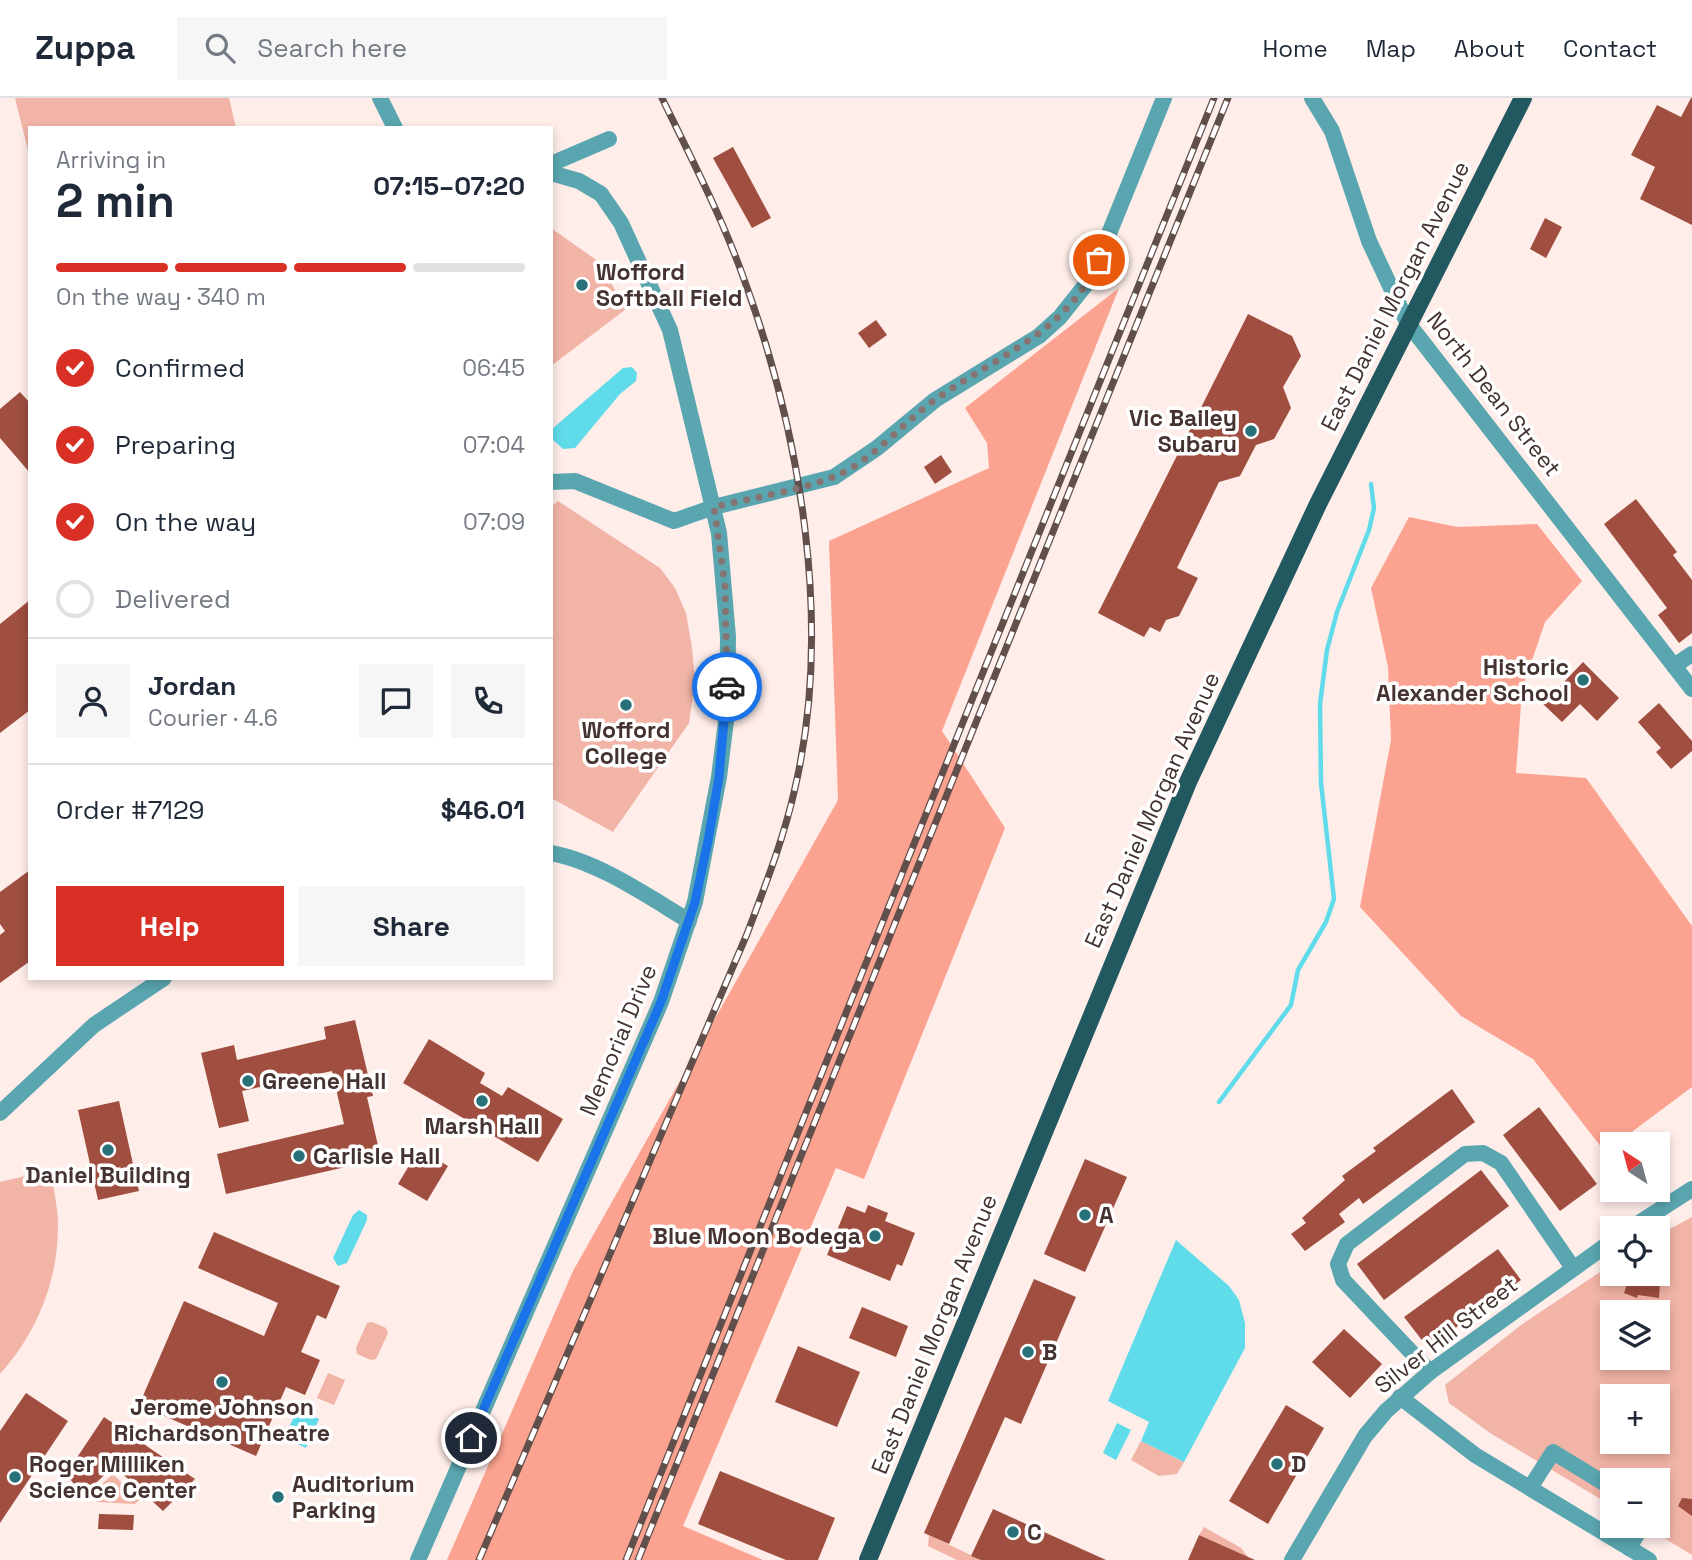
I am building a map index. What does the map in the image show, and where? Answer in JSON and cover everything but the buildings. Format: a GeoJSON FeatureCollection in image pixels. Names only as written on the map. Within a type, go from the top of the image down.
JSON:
{"type":"FeatureCollection","features":[{"type":"Feature","properties":{"kind":"main road","name":"East Daniel Morgan Avenue"},"geometry":{"type":"LineString","coordinates":[[873,1558],[1188,782],[1407,322],[1523,98]]}},
{"type":"Feature","properties":{"kind":"street"},"geometry":{"type":"LineString","coordinates":[[380,98],[394,126]]}},
{"type":"Feature","properties":{"kind":"street"},"geometry":{"type":"LineString","coordinates":[[553,482],[575,481],[674,522],[714,507],[834,477],[877,448],[935,400],[1039,336],[1060,317],[1091,278],[1164,98]]}},
{"type":"Feature","properties":{"kind":"street","name":"North Dean Street"},"geometry":{"type":"LineString","coordinates":[[1312,98],[1332,131],[1369,241],[1407,322],[1692,689]]}},
{"type":"Feature","properties":{"kind":"street"},"geometry":{"type":"LineString","coordinates":[[553,163],[609,139]]}},
{"type":"Feature","properties":{"kind":"street","name":"Memorial Drive"},"geometry":{"type":"LineString","coordinates":[[418,1560],[661,1002],[689,921],[708,841],[727,713],[725,585],[714,507],[670,330],[621,223],[601,194],[579,181],[553,174]]}},
{"type":"Feature","properties":{"kind":"street"},"geometry":{"type":"LineString","coordinates":[[1674,666],[1692,654]]}},
{"type":"Feature","properties":{"kind":"street"},"geometry":{"type":"LineString","coordinates":[[553,854],[579,861],[689,921]]}},
{"type":"Feature","properties":{"kind":"street"},"geometry":{"type":"LineString","coordinates":[[0,1113],[94,1026],[161,980]]}},
{"type":"Feature","properties":{"kind":"street"},"geometry":{"type":"LineString","coordinates":[[1430,1372],[1343,1280],[1338,1264],[1347,1244],[1465,1154],[1483,1153],[1501,1163],[1573,1268]]}},
{"type":"Feature","properties":{"kind":"street"},"geometry":{"type":"LineString","coordinates":[[1650,1216],[1692,1189]]}},
{"type":"Feature","properties":{"kind":"street","name":"Silver Hill Street"},"geometry":{"type":"LineString","coordinates":[[1292,1560],[1365,1436],[1400,1398],[1430,1372],[1600,1249]]}},
{"type":"Feature","properties":{"kind":"street"},"geometry":{"type":"LineString","coordinates":[[1400,1398],[1475,1455],[1649,1560]]}},
{"type":"Feature","properties":{"kind":"street"},"geometry":{"type":"LineString","coordinates":[[1530,1488],[1553,1452],[1600,1481]]}},
{"type":"Feature","properties":{"kind":"street"},"geometry":{"type":"LineString","coordinates":[[1629,1548],[1635,1538]]}},
{"type":"Feature","properties":{"kind":"shaded area"},"geometry":{"type":"Polygon","coordinates":[[[15,98],[229,98],[236,126],[28,126],[28,150],[15,98]]]}},
{"type":"Feature","properties":{"kind":"shaded area","name":"Wofford Softball Field"},"geometry":{"type":"Polygon","coordinates":[[[553,229],[599,262],[626,309],[553,364],[553,229]]]}},
{"type":"Feature","properties":{"kind":"shaded area"},"geometry":{"type":"Polygon","coordinates":[[[1119,288],[942,731],[1005,828],[864,1179],[836,1168],[683,1526],[763,1560],[447,1560],[573,1271],[838,800],[829,541],[989,468],[987,443],[965,408],[1119,288]]]}},
{"type":"Feature","properties":{"kind":"shaded area"},"geometry":{"type":"Polygon","coordinates":[[[558,501],[660,568],[675,588],[686,613],[695,681],[689,723],[613,832],[553,799],[553,505],[558,501]]]}},
{"type":"Feature","properties":{"kind":"shaded area"},"geometry":{"type":"Polygon","coordinates":[[[1409,517],[1457,527],[1537,524],[1582,581],[1545,622],[1522,690],[1516,773],[1586,778],[1692,926],[1692,1087],[1632,1132],[1600,1132],[1600,1146],[1533,1059],[1461,1016],[1360,907],[1391,740],[1388,667],[1371,588],[1409,517]]]}},
{"type":"Feature","properties":{"kind":"shaded area"},"geometry":{"type":"Polygon","coordinates":[[[51,1170],[58,1225],[49,1286],[35,1324],[0,1374],[0,1182],[51,1170]]]}},
{"type":"Feature","properties":{"kind":"shaded area"},"geometry":{"type":"Polygon","coordinates":[[[1692,1217],[1692,1555],[1664,1538],[1670,1538],[1670,1468],[1600,1468],[1600,1499],[1490,1433],[1449,1403],[1445,1385],[1521,1325],[1600,1272],[1600,1286],[1670,1286],[1670,1229],[1692,1217]]]}},
{"type":"Feature","properties":{"kind":"shaded area"},"geometry":{"type":"Polygon","coordinates":[[[372,1322],[386,1328],[388,1333],[376,1359],[371,1360],[357,1354],[356,1348],[367,1323],[372,1322]]]}},
{"type":"Feature","properties":{"kind":"shaded area"},"geometry":{"type":"Polygon","coordinates":[[[328,1373],[345,1380],[334,1405],[317,1398],[328,1373]]]}},
{"type":"Feature","properties":{"kind":"shaded area"},"geometry":{"type":"Polygon","coordinates":[[[1141,1441],[1184,1462],[1177,1474],[1159,1476],[1131,1460],[1141,1441]]]}},
{"type":"Feature","properties":{"kind":"shaded area"},"geometry":{"type":"Polygon","coordinates":[[[113,1474],[139,1500],[135,1504],[96,1502],[90,1495],[113,1474]]]}},
{"type":"Feature","properties":{"kind":"shaded area"},"geometry":{"type":"Polygon","coordinates":[[[1204,1527],[1241,1548],[1248,1557],[1199,1535],[1204,1527]]]}},
{"type":"Feature","properties":{"kind":"shaded area"},"geometry":{"type":"Polygon","coordinates":[[[929,1535],[981,1560],[957,1560],[928,1546],[929,1535]]]}},
{"type":"Feature","properties":{"kind":"water"},"geometry":{"type":"Polygon","coordinates":[[[632,367],[637,373],[636,381],[620,394],[575,448],[563,449],[553,440],[553,428],[623,368],[632,367]]]}},
{"type":"Feature","properties":{"kind":"water"},"geometry":{"type":"Polygon","coordinates":[[[359,1210],[367,1215],[367,1220],[347,1263],[338,1266],[333,1258],[353,1215],[359,1210]]]}},
{"type":"Feature","properties":{"kind":"water"},"geometry":{"type":"Polygon","coordinates":[[[1176,1240],[1229,1286],[1239,1300],[1245,1323],[1245,1348],[1184,1462],[1141,1441],[1149,1422],[1108,1401],[1176,1240]]]}},
{"type":"Feature","properties":{"kind":"water"},"geometry":{"type":"Polygon","coordinates":[[[297,1410],[319,1419],[306,1448],[284,1438],[297,1410]]]}},
{"type":"Feature","properties":{"kind":"water"},"geometry":{"type":"Polygon","coordinates":[[[1117,1423],[1131,1430],[1116,1460],[1103,1453],[1117,1423]]]}},
{"type":"Feature","properties":{"kind":"waterway"},"geometry":{"type":"LineString","coordinates":[[1219,1102],[1291,1005],[1298,970],[1326,922],[1334,899],[1321,783],[1320,704],[1327,650],[1337,612],[1369,530],[1374,508],[1371,484]]}},
{"type":"Feature","properties":{"kind":"railway"},"geometry":{"type":"LineString","coordinates":[[479,1560],[747,934],[785,825],[795,788],[806,726],[811,662],[811,597],[805,532],[782,403],[765,341],[727,235],[662,98]]}},
{"type":"Feature","properties":{"kind":"railway"},"geometry":{"type":"LineString","coordinates":[[626,1560],[1214,98]]}},
{"type":"Feature","properties":{"kind":"railway"},"geometry":{"type":"LineString","coordinates":[[638,1560],[1228,98]]}},
{"type":"Feature","properties":{"kind":"way so far"},"geometry":{"type":"LineString","coordinates":[[727,687],[725,585],[714,507],[834,477],[877,448],[935,400],[1039,336],[1079,296],[1099,260]]}},
{"type":"Feature","properties":{"kind":"place","name":"Wofford Softball Field"},"geometry":{"type":"Point","coordinates":[582,285]}},
{"type":"Feature","properties":{"kind":"place","name":"Vic Bailey Subaru"},"geometry":{"type":"Point","coordinates":[1251,431]}},
{"type":"Feature","properties":{"kind":"place","name":"Historic Alexander School"},"geometry":{"type":"Point","coordinates":[1583,680]}},
{"type":"Feature","properties":{"kind":"place","name":"Wofford College"},"geometry":{"type":"Point","coordinates":[626,705]}},
{"type":"Feature","properties":{"kind":"place","name":"Greene Hall"},"geometry":{"type":"Point","coordinates":[248,1081]}},
{"type":"Feature","properties":{"kind":"place","name":"Marsh Hall"},"geometry":{"type":"Point","coordinates":[482,1101]}},
{"type":"Feature","properties":{"kind":"place","name":"Daniel Building"},"geometry":{"type":"Point","coordinates":[108,1150]}},
{"type":"Feature","properties":{"kind":"place","name":"Carlisle Hall"},"geometry":{"type":"Point","coordinates":[299,1156]}},
{"type":"Feature","properties":{"kind":"place","name":"A"},"geometry":{"type":"Point","coordinates":[1085,1215]}},
{"type":"Feature","properties":{"kind":"place","name":"Blue Moon Bodega"},"geometry":{"type":"Point","coordinates":[875,1236]}},
{"type":"Feature","properties":{"kind":"place","name":"B"},"geometry":{"type":"Point","coordinates":[1028,1352]}},
{"type":"Feature","properties":{"kind":"place","name":"Jerome Johnson Richardson Theatre"},"geometry":{"type":"Point","coordinates":[222,1382]}},
{"type":"Feature","properties":{"kind":"place","name":"D"},"geometry":{"type":"Point","coordinates":[1277,1464]}},
{"type":"Feature","properties":{"kind":"place","name":"Roger Milliken Science Center"},"geometry":{"type":"Point","coordinates":[15,1477]}},
{"type":"Feature","properties":{"kind":"place","name":"Auditorium Parking"},"geometry":{"type":"Point","coordinates":[278,1497]}},
{"type":"Feature","properties":{"kind":"place","name":"C"},"geometry":{"type":"Point","coordinates":[1013,1532]}},
{"type":"Feature","properties":{"kind":"route"},"geometry":{"type":"LineString","coordinates":[[471,1438],[661,1002],[695,902],[708,841],[727,713],[727,687]]}}]}
